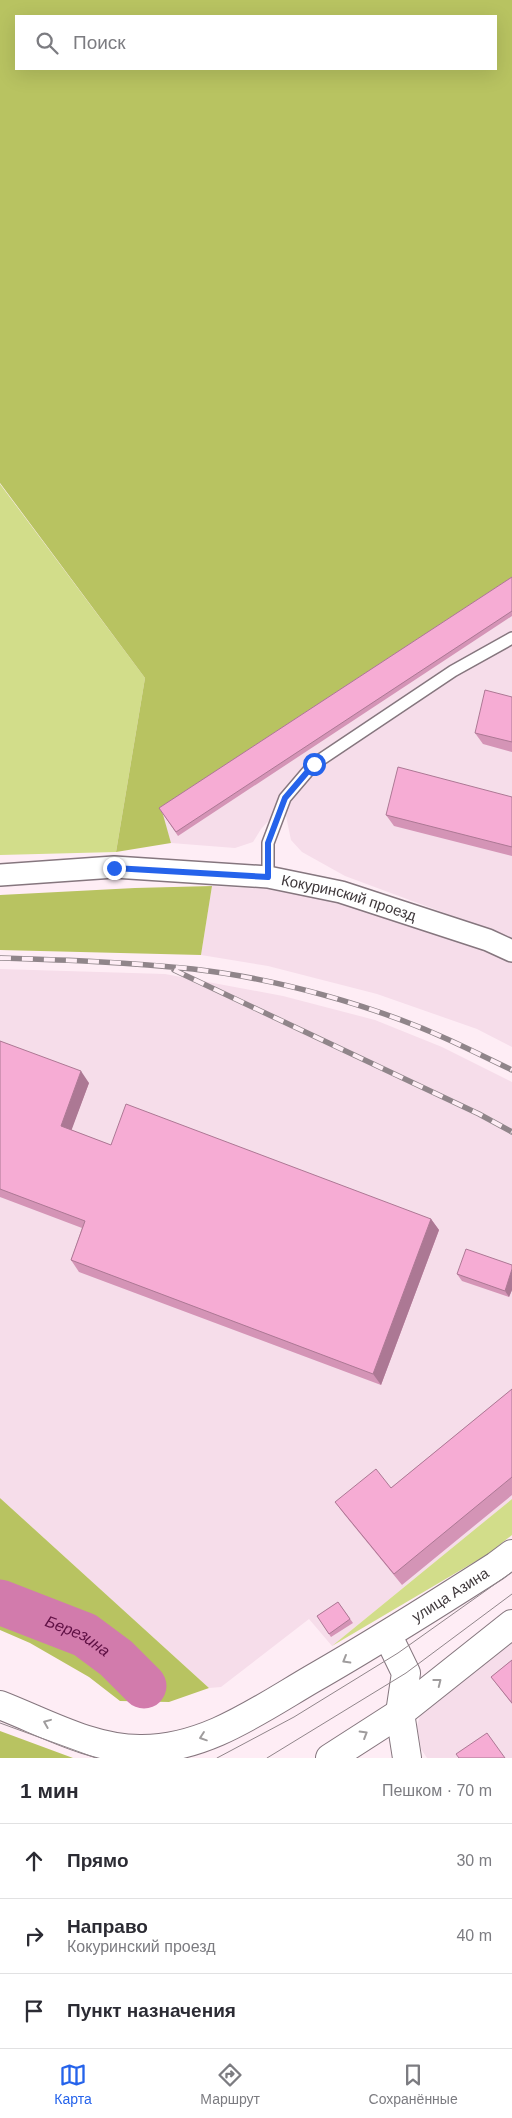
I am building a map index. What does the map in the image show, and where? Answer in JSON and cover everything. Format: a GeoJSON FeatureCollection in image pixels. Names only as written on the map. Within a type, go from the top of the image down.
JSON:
{"type":"FeatureCollection","features":[{"type":"Feature","properties":{"kind":"street","name":"Кокуринский проезд"},"geometry":{"type":"LineString","coordinates":[[0,875],[114,868],[268,877],[341,892],[488,940],[512,951]]}},
{"type":"Feature","properties":{"kind":"street","name":"улица Азина"},"geometry":{"type":"LineString","coordinates":[[0,1705],[98,1744],[139,1749],[177,1746],[226,1729],[388,1636],[512,1554]]}},
{"type":"Feature","properties":{"kind":"street"},"geometry":{"type":"LineString","coordinates":[[330,1758],[400,1713],[512,1624]]}},
{"type":"Feature","properties":{"kind":"street"},"geometry":{"type":"LineString","coordinates":[[388,1636],[406,1673],[400,1713],[407,1758]]}},
{"type":"Feature","properties":{"kind":"lane"},"geometry":{"type":"LineString","coordinates":[[268,877],[268,843],[285,798],[314,764],[453,671],[512,638]]}},
{"type":"Feature","properties":{"kind":"shaded area"},"geometry":{"type":"Polygon","coordinates":[[[512,582],[512,938],[345,876],[302,852],[291,840],[286,816],[288,800],[261,829],[253,842],[235,848],[171,843],[161,811],[512,582]]]}},
{"type":"Feature","properties":{"kind":"shaded area"},"geometry":{"type":"Polygon","coordinates":[[[212,886],[266,889],[331,901],[486,950],[512,961],[512,1047],[477,1029],[377,994],[268,966],[201,955],[212,886]]]}},
{"type":"Feature","properties":{"kind":"shaded area"},"geometry":{"type":"Polygon","coordinates":[[[0,969],[165,974],[283,996],[375,1020],[442,1047],[512,1082],[512,1499],[332,1646],[309,1619],[221,1687],[209,1688],[0,1498],[0,969]]]}},
{"type":"Feature","properties":{"kind":"shaded area"},"geometry":{"type":"Polygon","coordinates":[[[512,1633],[512,1758],[427,1758],[421,1749],[417,1726],[423,1706],[512,1633]]]}},
{"type":"Feature","properties":{"kind":"green space"},"geometry":{"type":"Polygon","coordinates":[[[0,0],[512,0],[512,582],[162,811],[171,843],[116,852],[145,678],[0,483],[0,0]]]}},
{"type":"Feature","properties":{"kind":"green space"},"geometry":{"type":"Polygon","coordinates":[[[0,484],[145,678],[116,852],[0,855],[0,484]]]}},
{"type":"Feature","properties":{"kind":"green space"},"geometry":{"type":"Polygon","coordinates":[[[212,886],[201,955],[0,950],[0,895],[212,886]]]}},
{"type":"Feature","properties":{"kind":"green space"},"geometry":{"type":"Polygon","coordinates":[[[0,1498],[209,1688],[169,1702],[120,1701],[89,1677],[30,1643],[0,1630],[0,1498]]]}},
{"type":"Feature","properties":{"kind":"green space"},"geometry":{"type":"Polygon","coordinates":[[[512,1499],[512,1535],[488,1554],[332,1646],[512,1499]]]}},
{"type":"Feature","properties":{"kind":"green space"},"geometry":{"type":"Polygon","coordinates":[[[0,1731],[73,1758],[0,1758],[0,1731]]]}},
{"type":"Feature","properties":{"kind":"building"},"geometry":{"type":"Polygon","coordinates":[[[512,577],[512,611],[176,832],[159,808],[512,577]]]}},
{"type":"Feature","properties":{"kind":"building"},"geometry":{"type":"Polygon","coordinates":[[[485,690],[512,697],[512,742],[475,733],[485,690]]]}},
{"type":"Feature","properties":{"kind":"building"},"geometry":{"type":"Polygon","coordinates":[[[398,767],[512,797],[512,847],[386,815],[398,767]]]}},
{"type":"Feature","properties":{"kind":"building"},"geometry":{"type":"Polygon","coordinates":[[[0,1041],[81,1071],[61,1126],[111,1145],[126,1104],[431,1219],[373,1374],[71,1260],[85,1221],[0,1189],[0,1041]]]}},
{"type":"Feature","properties":{"kind":"building"},"geometry":{"type":"Polygon","coordinates":[[[466,1249],[512,1265],[505,1291],[457,1274],[466,1249]]]}},
{"type":"Feature","properties":{"kind":"building"},"geometry":{"type":"Polygon","coordinates":[[[512,1389],[512,1477],[394,1574],[335,1502],[376,1469],[391,1488],[512,1389]]]}},
{"type":"Feature","properties":{"kind":"building"},"geometry":{"type":"Polygon","coordinates":[[[338,1602],[350,1619],[329,1634],[317,1616],[338,1602]]]}},
{"type":"Feature","properties":{"kind":"building"},"geometry":{"type":"Polygon","coordinates":[[[512,1660],[512,1703],[491,1677],[512,1660]]]}},
{"type":"Feature","properties":{"kind":"building"},"geometry":{"type":"Polygon","coordinates":[[[487,1733],[505,1758],[459,1758],[456,1754],[487,1733]]]}},
{"type":"Feature","properties":{"kind":"waterway","name":"Березина"},"geometry":{"type":"LineString","coordinates":[[0,1602],[85,1635],[116,1658],[144,1686]]}},
{"type":"Feature","properties":{"kind":"tram line"},"geometry":{"type":"LineString","coordinates":[[217,1758],[294,1717],[398,1653],[512,1572]]}},
{"type":"Feature","properties":{"kind":"tram line"},"geometry":{"type":"LineString","coordinates":[[267,1758],[406,1673],[512,1594]]}},
{"type":"Feature","properties":{"kind":"tram line"},"geometry":{"type":"LineString","coordinates":[[0,1723],[96,1758]]}},
{"type":"Feature","properties":{"kind":"railway"},"geometry":{"type":"LineString","coordinates":[[0,958],[193,969],[289,986],[387,1015],[447,1039],[512,1070]]}},
{"type":"Feature","properties":{"kind":"railway"},"geometry":{"type":"LineString","coordinates":[[174,970],[479,1114],[512,1132]]}},
{"type":"Feature","properties":{"kind":"route"},"geometry":{"type":"LineString","coordinates":[[114,868],[268,877],[268,843],[285,798],[314,764]]}}]}
